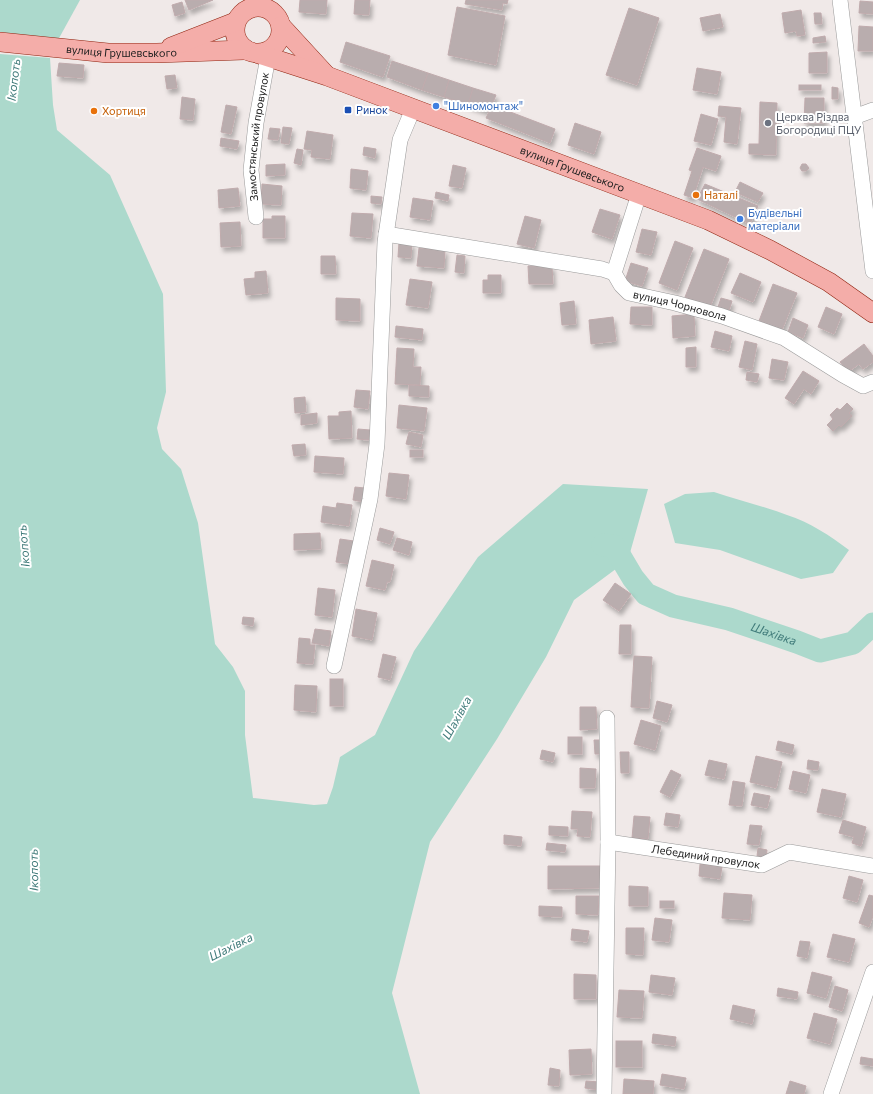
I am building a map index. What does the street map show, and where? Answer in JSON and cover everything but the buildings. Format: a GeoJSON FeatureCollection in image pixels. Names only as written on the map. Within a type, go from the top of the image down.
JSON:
{"type":"FeatureCollection","features":[{"type":"Feature","properties":{"kind":"main road"},"geometry":{"type":"LineString","coordinates":[[157,53],[244,11],[259,7],[279,15],[327,76]]}},
{"type":"Feature","properties":{"kind":"main road"},"geometry":{"type":"LineString","coordinates":[[244,11],[234,30],[235,38],[239,44],[257,54]]}},
{"type":"Feature","properties":{"kind":"main road","name":"вулиця Грушевського"},"geometry":{"type":"LineString","coordinates":[[0,42],[108,53],[257,54],[267,52],[274,48],[278,41],[281,34],[279,15]]}},
{"type":"Feature","properties":{"kind":"main road","name":"вулиця Грушевського"},"geometry":{"type":"LineString","coordinates":[[257,54],[327,76],[708,220],[770,250],[829,282],[873,313]]}},
{"type":"Feature","properties":{"kind":"street"},"geometry":{"type":"LineString","coordinates":[[840,0],[873,271]]}},
{"type":"Feature","properties":{"kind":"street","name":"Замостянський провулок"},"geometry":{"type":"LineString","coordinates":[[256,217],[251,170],[256,123],[257,54]]}},
{"type":"Feature","properties":{"kind":"street"},"geometry":{"type":"LineString","coordinates":[[334,666],[370,498],[377,444],[386,234],[400,140],[414,109]]}},
{"type":"Feature","properties":{"kind":"street"},"geometry":{"type":"LineString","coordinates":[[854,117],[873,110]]}},
{"type":"Feature","properties":{"kind":"street"},"geometry":{"type":"LineString","coordinates":[[386,234],[602,269],[614,273],[639,194]]}},
{"type":"Feature","properties":{"kind":"street","name":"вулиця Чорновола"},"geometry":{"type":"LineString","coordinates":[[614,273],[621,285],[629,293],[722,316],[784,338],[863,386],[873,382]]}},
{"type":"Feature","properties":{"kind":"street"},"geometry":{"type":"LineString","coordinates":[[604,1094],[608,842],[607,718]]}},
{"type":"Feature","properties":{"kind":"street","name":"Лебединий провулок"},"geometry":{"type":"LineString","coordinates":[[608,842],[762,865],[790,852],[873,866]]}},
{"type":"Feature","properties":{"kind":"street"},"geometry":{"type":"LineString","coordinates":[[831,1094],[873,972]]}},
{"type":"Feature","properties":{"kind":"water"},"geometry":{"type":"Polygon","coordinates":[[[0,0],[80,0],[58,40],[0,32],[0,0]]]}},
{"type":"Feature","properties":{"kind":"water","name":"Ікопоть"},"geometry":{"type":"Polygon","coordinates":[[[0,54],[50,58],[53,105],[57,130],[110,175],[163,294],[166,392],[157,428],[162,449],[181,469],[198,523],[215,644],[233,667],[245,691],[245,735],[253,798],[314,805],[327,804],[333,787],[340,757],[375,735],[414,651],[478,557],[563,484],[648,489],[628,560],[574,600],[546,657],[497,739],[430,842],[392,993],[420,1094],[0,1094],[0,54]]]}},
{"type":"Feature","properties":{"kind":"water"},"geometry":{"type":"Polygon","coordinates":[[[714,492],[804,521],[849,550],[833,573],[801,579],[720,550],[675,543],[664,504],[685,494],[714,492]]]}},
{"type":"Feature","properties":{"kind":"waterway","name":"Шахівка"},"geometry":{"type":"LineString","coordinates":[[603,545],[614,546],[633,578],[646,594],[673,606],[729,619],[820,651],[853,643],[873,624]]}},
{"type":"Feature","properties":{"kind":"place","name":"\"Шиномонтаж\""},"geometry":{"type":"Point","coordinates":[436,106]}},
{"type":"Feature","properties":{"kind":"place","name":"Ринок"},"geometry":{"type":"Point","coordinates":[348,110]}},
{"type":"Feature","properties":{"kind":"place","name":"Хортиця"},"geometry":{"type":"Point","coordinates":[94,111]}},
{"type":"Feature","properties":{"kind":"place","name":"Церква Різдва Богородиці ПЦУ"},"geometry":{"type":"Point","coordinates":[768,123]}},
{"type":"Feature","properties":{"kind":"place","name":"Наталі"},"geometry":{"type":"Point","coordinates":[696,195]}},
{"type":"Feature","properties":{"kind":"place","name":"Будівельні матеріали"},"geometry":{"type":"Point","coordinates":[740,219]}}]}
